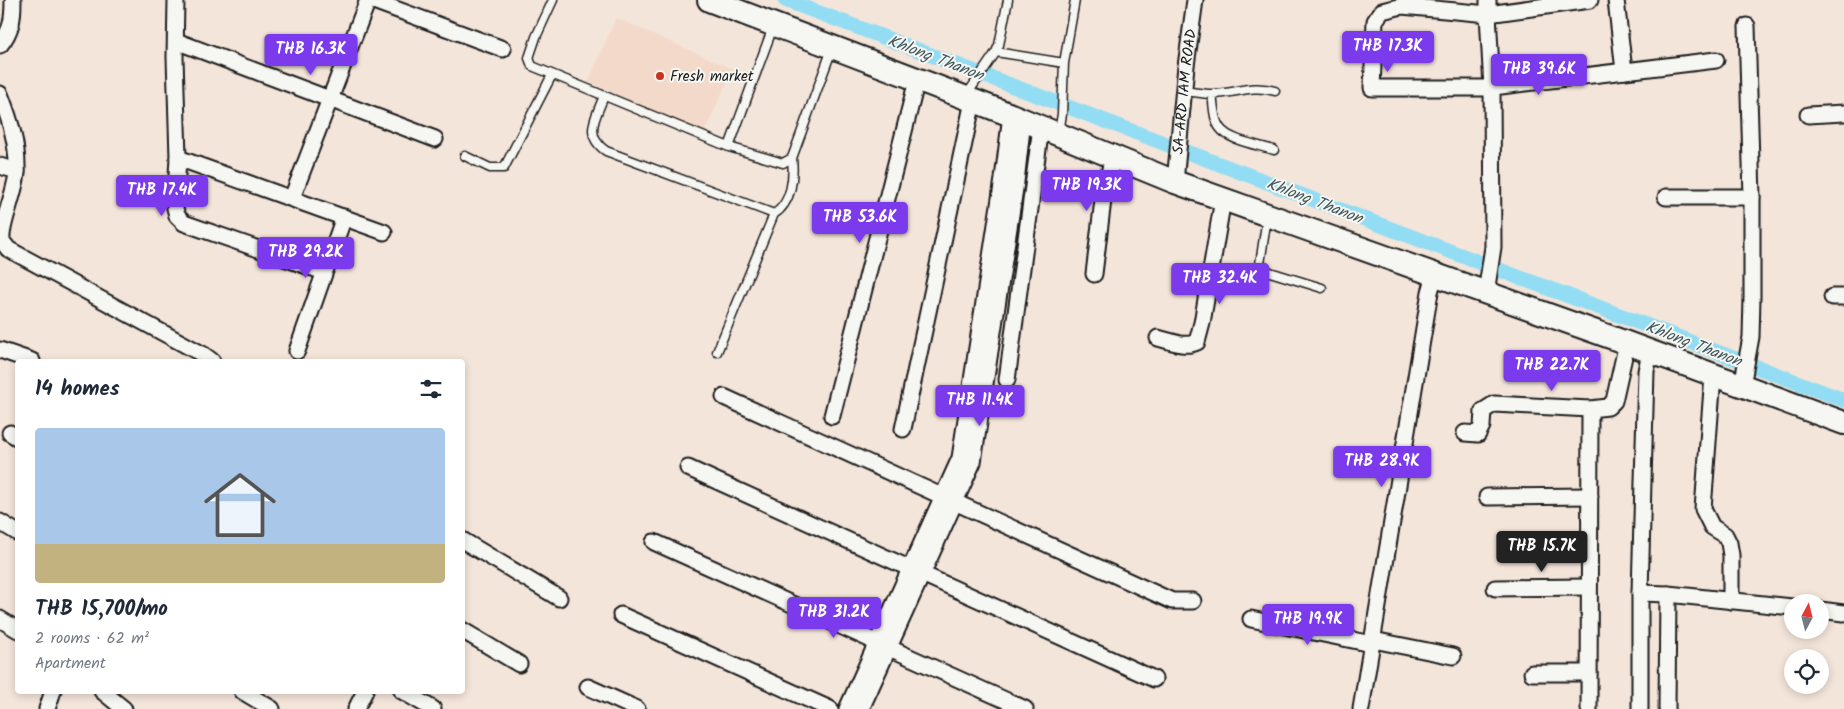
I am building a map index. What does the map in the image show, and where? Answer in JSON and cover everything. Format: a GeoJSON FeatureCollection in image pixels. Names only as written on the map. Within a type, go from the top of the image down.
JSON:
{"type":"FeatureCollection","features":[{"type":"Feature","properties":{"kind":"street"},"geometry":{"type":"LineString","coordinates":[[0,45],[10,30],[13,20],[13,0]]}},
{"type":"Feature","properties":{"kind":"street"},"geometry":{"type":"LineString","coordinates":[[176,0],[178,158],[175,208],[177,216],[184,223],[324,272]]}},
{"type":"Feature","properties":{"kind":"street"},"geometry":{"type":"LineString","coordinates":[[292,198],[370,0],[503,50]]}},
{"type":"Feature","properties":{"kind":"street"},"geometry":{"type":"LineString","coordinates":[[709,0],[917,80],[970,94],[1039,122],[1113,156],[1176,173],[1223,199],[1435,275],[1487,286],[1650,352],[1713,375],[1743,381],[1844,423]]}},
{"type":"Feature","properties":{"kind":"street","name":"SA-ARD IAM ROAD"},"geometry":{"type":"LineString","coordinates":[[1176,173],[1195,0]]}},
{"type":"Feature","properties":{"kind":"street"},"geometry":{"type":"LineString","coordinates":[[1590,0],[1488,7],[1402,6],[1382,11],[1375,21],[1372,88],[1492,88],[1716,60]]}},
{"type":"Feature","properties":{"kind":"street"},"geometry":{"type":"LineString","coordinates":[[1616,0],[1624,71]]}},
{"type":"Feature","properties":{"kind":"street"},"geometry":{"type":"LineString","coordinates":[[1487,286],[1493,247],[1492,88],[1488,7]]}},
{"type":"Feature","properties":{"kind":"street"},"geometry":{"type":"LineString","coordinates":[[1743,381],[1751,337],[1752,197],[1747,26]]}},
{"type":"Feature","properties":{"kind":"street"},"geometry":{"type":"LineString","coordinates":[[176,41],[435,140]]}},
{"type":"Feature","properties":{"kind":"street"},"geometry":{"type":"LineString","coordinates":[[832,416],[917,80]]}},
{"type":"Feature","properties":{"kind":"street"},"geometry":{"type":"LineString","coordinates":[[0,94],[13,129],[17,172],[15,187],[2,227],[2,240],[8,249],[205,359]]}},
{"type":"Feature","properties":{"kind":"street"},"geometry":{"type":"LineString","coordinates":[[902,429],[970,94]]}},
{"type":"Feature","properties":{"kind":"street"},"geometry":{"type":"LineString","coordinates":[[1808,115],[1844,113]]}},
{"type":"Feature","properties":{"kind":"street"},"geometry":{"type":"LineString","coordinates":[[1007,380],[1039,122]]}},
{"type":"Feature","properties":{"kind":"street"},"geometry":{"type":"LineString","coordinates":[[861,709],[883,645],[949,499],[973,420],[1016,182],[1039,122]]}},
{"type":"Feature","properties":{"kind":"street"},"geometry":{"type":"LineString","coordinates":[[1094,274],[1103,200],[1113,156]]}},
{"type":"Feature","properties":{"kind":"street"},"geometry":{"type":"LineString","coordinates":[[178,158],[384,232]]}},
{"type":"Feature","properties":{"kind":"street"},"geometry":{"type":"LineString","coordinates":[[0,166],[17,172]]}},
{"type":"Feature","properties":{"kind":"street"},"geometry":{"type":"LineString","coordinates":[[1666,197],[1752,197]]}},
{"type":"Feature","properties":{"kind":"street"},"geometry":{"type":"LineString","coordinates":[[1158,338],[1180,344],[1193,344],[1197,342],[1202,323],[1223,199]]}},
{"type":"Feature","properties":{"kind":"street"},"geometry":{"type":"LineString","coordinates":[[297,351],[344,217]]}},
{"type":"Feature","properties":{"kind":"street"},"geometry":{"type":"LineString","coordinates":[[1361,709],[1430,292],[1435,275]]}},
{"type":"Feature","properties":{"kind":"street"},"geometry":{"type":"LineString","coordinates":[[1465,433],[1478,434],[1482,426],[1483,411],[1494,404],[1590,409],[1608,407],[1614,403],[1627,343]]}},
{"type":"Feature","properties":{"kind":"street"},"geometry":{"type":"LineString","coordinates":[[0,350],[26,359]]}},
{"type":"Feature","properties":{"kind":"street"},"geometry":{"type":"LineString","coordinates":[[1640,709],[1640,593],[1646,372],[1650,352]]}},
{"type":"Feature","properties":{"kind":"street"},"geometry":{"type":"LineString","coordinates":[[1713,375],[1703,509],[1712,527],[1725,535],[1729,543],[1731,555],[1731,601]]}},
{"type":"Feature","properties":{"kind":"street"},"geometry":{"type":"LineString","coordinates":[[724,397],[1172,601],[1193,601]]}},
{"type":"Feature","properties":{"kind":"street"},"geometry":{"type":"LineString","coordinates":[[1589,709],[1590,409]]}},
{"type":"Feature","properties":{"kind":"street"},"geometry":{"type":"LineString","coordinates":[[688,468],[1154,679]]}},
{"type":"Feature","properties":{"kind":"street"},"geometry":{"type":"LineString","coordinates":[[1487,497],[1590,496]]}},
{"type":"Feature","properties":{"kind":"street"},"geometry":{"type":"LineString","coordinates":[[0,522],[15,530]]}},
{"type":"Feature","properties":{"kind":"street"},"geometry":{"type":"LineString","coordinates":[[465,542],[559,598]]}},
{"type":"Feature","properties":{"kind":"street"},"geometry":{"type":"LineString","coordinates":[[654,542],[1026,709]]}},
{"type":"Feature","properties":{"kind":"street"},"geometry":{"type":"LineString","coordinates":[[1495,588],[1589,587]]}},
{"type":"Feature","properties":{"kind":"street"},"geometry":{"type":"LineString","coordinates":[[1640,593],[1668,594],[1784,607]]}},
{"type":"Feature","properties":{"kind":"street"},"geometry":{"type":"LineString","coordinates":[[1667,709],[1668,594]]}},
{"type":"Feature","properties":{"kind":"street"},"geometry":{"type":"LineString","coordinates":[[1829,611],[1844,613]]}},
{"type":"Feature","properties":{"kind":"street"},"geometry":{"type":"LineString","coordinates":[[621,615],[830,709]]}},
{"type":"Feature","properties":{"kind":"street"},"geometry":{"type":"LineString","coordinates":[[0,619],[15,628]]}},
{"type":"Feature","properties":{"kind":"street"},"geometry":{"type":"LineString","coordinates":[[1251,619],[1453,656]]}},
{"type":"Feature","properties":{"kind":"street"},"geometry":{"type":"LineString","coordinates":[[465,632],[519,664]]}},
{"type":"Feature","properties":{"kind":"street"},"geometry":{"type":"LineString","coordinates":[[847,709],[883,645]]}},
{"type":"Feature","properties":{"kind":"street"},"geometry":{"type":"LineString","coordinates":[[1532,673],[1589,673]]}},
{"type":"Feature","properties":{"kind":"street"},"geometry":{"type":"LineString","coordinates":[[588,687],[636,709]]}},
{"type":"Feature","properties":{"kind":"street"},"geometry":{"type":"LineString","coordinates":[[47,709],[52,694]]}},
{"type":"Feature","properties":{"kind":"street"},"geometry":{"type":"LineString","coordinates":[[106,694],[124,709]]}},
{"type":"Feature","properties":{"kind":"street"},"geometry":{"type":"LineString","coordinates":[[247,694],[272,709]]}},
{"type":"Feature","properties":{"kind":"street"},"geometry":{"type":"LineString","coordinates":[[356,709],[364,694]]}},
{"type":"Feature","properties":{"kind":"street"},"geometry":{"type":"LineString","coordinates":[[407,694],[433,709]]}},
{"type":"Feature","properties":{"kind":"lane"},"geometry":{"type":"LineString","coordinates":[[553,0],[536,37],[529,58],[532,66],[729,147],[783,163],[792,158]]}},
{"type":"Feature","properties":{"kind":"lane"},"geometry":{"type":"LineString","coordinates":[[970,94],[999,45],[1008,0]]}},
{"type":"Feature","properties":{"kind":"lane"},"geometry":{"type":"LineString","coordinates":[[1039,122],[1063,87],[1064,64],[1075,0]]}},
{"type":"Feature","properties":{"kind":"lane"},"geometry":{"type":"LineString","coordinates":[[729,147],[774,25]]}},
{"type":"Feature","properties":{"kind":"lane"},"geometry":{"type":"LineString","coordinates":[[717,352],[774,214],[782,210],[786,201],[794,175],[792,158],[832,47]]}},
{"type":"Feature","properties":{"kind":"lane"},"geometry":{"type":"LineString","coordinates":[[996,52],[1064,64]]}},
{"type":"Feature","properties":{"kind":"lane"},"geometry":{"type":"LineString","coordinates":[[465,156],[490,168],[504,168],[552,75]]}},
{"type":"Feature","properties":{"kind":"lane"},"geometry":{"type":"LineString","coordinates":[[1184,91],[1212,94],[1252,87],[1275,91]]}},
{"type":"Feature","properties":{"kind":"lane"},"geometry":{"type":"LineString","coordinates":[[1212,94],[1214,115],[1220,128],[1231,137],[1274,150]]}},
{"type":"Feature","properties":{"kind":"lane"},"geometry":{"type":"LineString","coordinates":[[604,96],[594,123],[593,134],[598,145],[606,151],[774,214]]}},
{"type":"Feature","properties":{"kind":"lane"},"geometry":{"type":"LineString","coordinates":[[1268,215],[1260,264],[1270,272],[1322,288]]}},
{"type":"Feature","properties":{"kind":"shaded area","name":"Fresh market"},"geometry":{"type":"Polygon","coordinates":[[[616,18],[733,69],[704,133],[588,82],[616,18]]]}},
{"type":"Feature","properties":{"kind":"waterway","name":"Khlong Thanon"},"geometry":{"type":"LineString","coordinates":[[785,0],[1844,400]]}},
{"type":"Feature","properties":{"kind":"place","name":"Fresh market"},"geometry":{"type":"Point","coordinates":[660,76]}}]}
